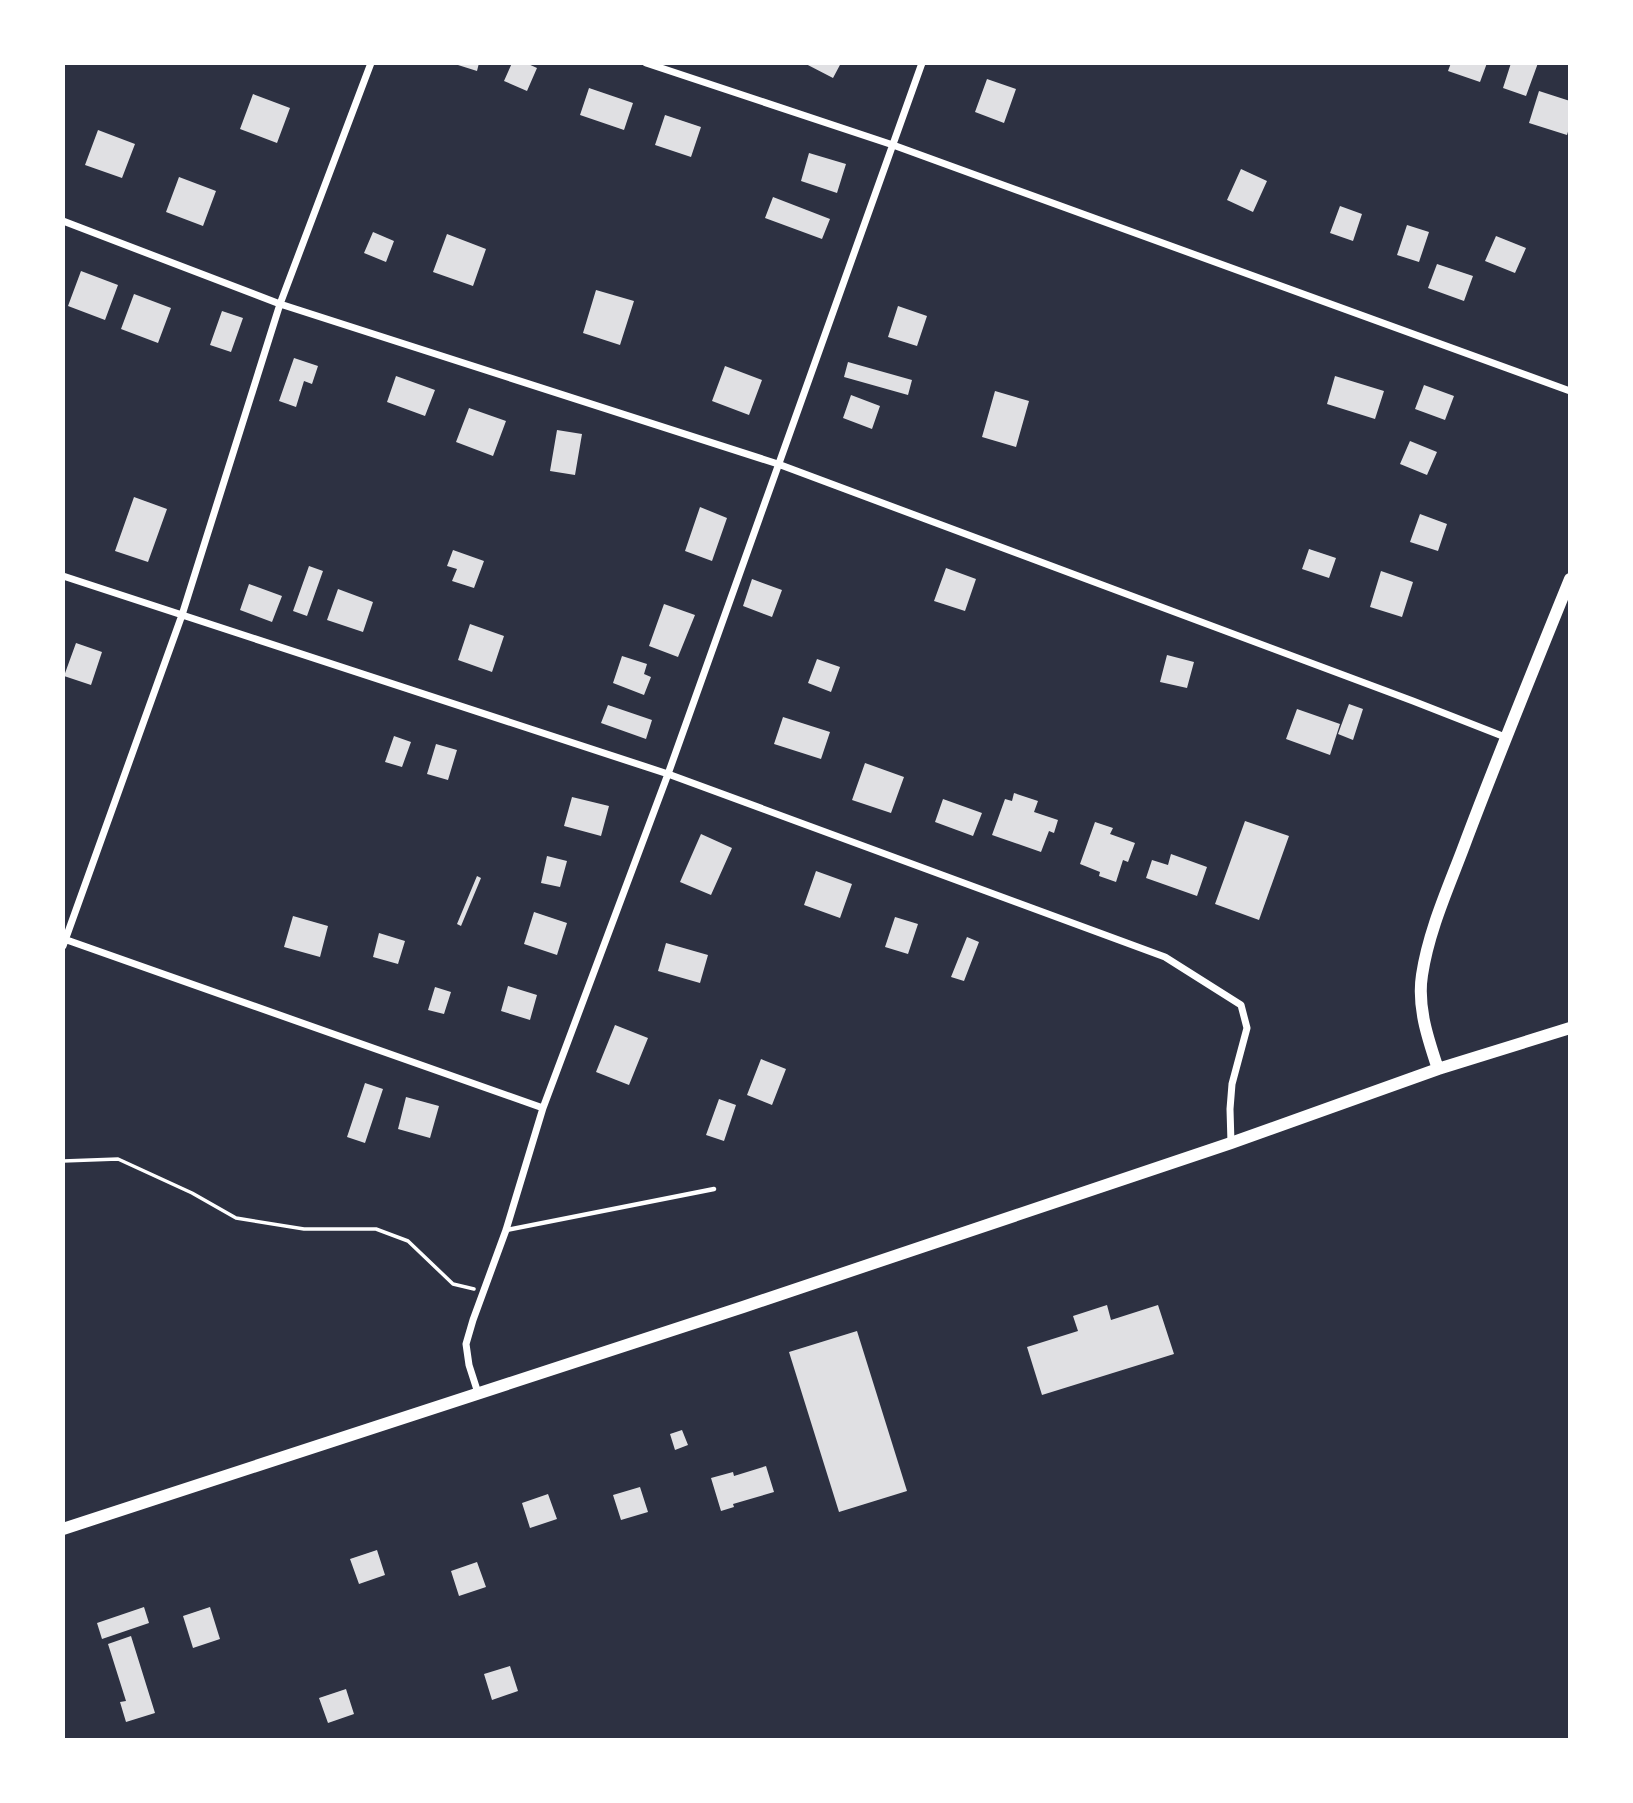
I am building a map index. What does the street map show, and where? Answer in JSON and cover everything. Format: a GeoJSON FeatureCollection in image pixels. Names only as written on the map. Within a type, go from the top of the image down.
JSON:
{"type":"FeatureCollection","features":[{"type":"Feature","properties":{"kind":"street"},"geometry":{"type":"LineString","coordinates":[[371,63],[281,304],[182,615],[64,941],[542,1108]]}},
{"type":"Feature","properties":{"kind":"street"},"geometry":{"type":"LineString","coordinates":[[646,63],[893,145],[1570,391]]}},
{"type":"Feature","properties":{"kind":"street"},"geometry":{"type":"LineString","coordinates":[[478,1392],[469,1365],[466,1344],[506,1230],[542,1108],[668,774],[922,63]]}},
{"type":"Feature","properties":{"kind":"street"},"geometry":{"type":"LineString","coordinates":[[63,221],[281,304],[778,464],[1505,737]]}},
{"type":"Feature","properties":{"kind":"street"},"geometry":{"type":"LineString","coordinates":[[63,576],[668,774],[1165,957],[1241,1005],[1247,1028],[1232,1084],[1231,1143]]}},
{"type":"Feature","properties":{"kind":"street"},"geometry":{"type":"LineString","coordinates":[[1438,1069],[1426,1035],[1422,1008],[1422,975],[1437,919],[1505,737],[1570,579]]}},
{"type":"Feature","properties":{"kind":"street"},"geometry":{"type":"LineString","coordinates":[[63,1529],[743,1307],[1231,1143],[1438,1069],[1570,1028]]}},
{"type":"Feature","properties":{"kind":"lane"},"geometry":{"type":"LineString","coordinates":[[506,1230],[714,1189]]}},
{"type":"Feature","properties":{"kind":"path"},"geometry":{"type":"LineString","coordinates":[[63,1161],[118,1159],[236,1218],[304,1229],[376,1229],[408,1241],[453,1284],[484,1291]]}},
{"type":"Feature","properties":{"kind":"path"},"geometry":{"type":"LineString","coordinates":[[1417,1740],[1446,1740]]}},
{"type":"Feature","properties":{"kind":"building"},"geometry":{"type":"Polygon","coordinates":[[[479,63],[477,71],[458,65],[479,63]]]}},
{"type":"Feature","properties":{"kind":"building"},"geometry":{"type":"Polygon","coordinates":[[[512,63],[526,63],[537,68],[527,91],[504,81],[512,63]]]}},
{"type":"Feature","properties":{"kind":"building"},"geometry":{"type":"Polygon","coordinates":[[[804,63],[841,63],[833,78],[804,63]]]}},
{"type":"Feature","properties":{"kind":"building"},"geometry":{"type":"Polygon","coordinates":[[[1451,63],[1487,63],[1480,82],[1448,71],[1451,63]]]}},
{"type":"Feature","properties":{"kind":"building"},"geometry":{"type":"Polygon","coordinates":[[[1511,63],[1538,63],[1526,96],[1503,88],[1511,63]]]}},
{"type":"Feature","properties":{"kind":"building"},"geometry":{"type":"Polygon","coordinates":[[[987,79],[1016,89],[1004,123],[975,112],[987,79]]]}},
{"type":"Feature","properties":{"kind":"building"},"geometry":{"type":"Polygon","coordinates":[[[589,88],[633,103],[624,130],[580,115],[589,88]]]}},
{"type":"Feature","properties":{"kind":"building"},"geometry":{"type":"Polygon","coordinates":[[[1539,91],[1570,101],[1570,125],[1567,135],[1529,123],[1539,91]]]}},
{"type":"Feature","properties":{"kind":"building"},"geometry":{"type":"Polygon","coordinates":[[[253,94],[290,108],[277,143],[240,129],[253,94]]]}},
{"type":"Feature","properties":{"kind":"building"},"geometry":{"type":"Polygon","coordinates":[[[665,115],[701,127],[691,157],[655,145],[665,115]]]}},
{"type":"Feature","properties":{"kind":"building"},"geometry":{"type":"Polygon","coordinates":[[[98,130],[135,144],[122,178],[85,165],[98,130]]]}},
{"type":"Feature","properties":{"kind":"building"},"geometry":{"type":"Polygon","coordinates":[[[809,153],[846,164],[837,193],[801,181],[809,153]]]}},
{"type":"Feature","properties":{"kind":"building"},"geometry":{"type":"Polygon","coordinates":[[[1241,169],[1267,181],[1253,212],[1227,200],[1241,169]]]}},
{"type":"Feature","properties":{"kind":"building"},"geometry":{"type":"Polygon","coordinates":[[[179,177],[216,191],[203,226],[166,212],[179,177]]]}},
{"type":"Feature","properties":{"kind":"building"},"geometry":{"type":"Polygon","coordinates":[[[773,197],[830,219],[822,239],[765,218],[773,197]]]}},
{"type":"Feature","properties":{"kind":"building"},"geometry":{"type":"Polygon","coordinates":[[[1340,206],[1362,214],[1353,241],[1330,233],[1340,206]]]}},
{"type":"Feature","properties":{"kind":"building"},"geometry":{"type":"Polygon","coordinates":[[[1407,225],[1429,232],[1419,262],[1397,255],[1407,225]]]}},
{"type":"Feature","properties":{"kind":"building"},"geometry":{"type":"Polygon","coordinates":[[[373,232],[394,241],[386,262],[364,253],[373,232]]]}},
{"type":"Feature","properties":{"kind":"building"},"geometry":{"type":"Polygon","coordinates":[[[447,234],[486,249],[473,286],[433,272],[447,234]]]}},
{"type":"Feature","properties":{"kind":"building"},"geometry":{"type":"Polygon","coordinates":[[[1496,236],[1526,248],[1515,273],[1485,261],[1496,236]]]}},
{"type":"Feature","properties":{"kind":"building"},"geometry":{"type":"Polygon","coordinates":[[[1437,264],[1473,276],[1464,301],[1428,288],[1437,264]]]}},
{"type":"Feature","properties":{"kind":"building"},"geometry":{"type":"Polygon","coordinates":[[[81,271],[118,285],[105,320],[68,306],[81,271]]]}},
{"type":"Feature","properties":{"kind":"building"},"geometry":{"type":"Polygon","coordinates":[[[596,290],[634,301],[620,345],[583,333],[596,290]]]}},
{"type":"Feature","properties":{"kind":"building"},"geometry":{"type":"Polygon","coordinates":[[[134,294],[171,308],[158,343],[121,329],[134,294]]]}},
{"type":"Feature","properties":{"kind":"building"},"geometry":{"type":"Polygon","coordinates":[[[898,306],[927,316],[917,346],[888,337],[898,306]]]}},
{"type":"Feature","properties":{"kind":"building"},"geometry":{"type":"Polygon","coordinates":[[[222,311],[243,318],[231,352],[210,345],[222,311]]]}},
{"type":"Feature","properties":{"kind":"building"},"geometry":{"type":"Polygon","coordinates":[[[294,358],[318,366],[312,384],[304,381],[296,407],[279,401],[294,358]]]}},
{"type":"Feature","properties":{"kind":"building"},"geometry":{"type":"Polygon","coordinates":[[[848,362],[912,380],[908,395],[844,377],[848,362]]]}},
{"type":"Feature","properties":{"kind":"building"},"geometry":{"type":"Polygon","coordinates":[[[725,366],[762,380],[749,415],[712,401],[725,366]]]}},
{"type":"Feature","properties":{"kind":"building"},"geometry":{"type":"Polygon","coordinates":[[[396,376],[435,390],[425,416],[387,402],[396,376]]]}},
{"type":"Feature","properties":{"kind":"building"},"geometry":{"type":"Polygon","coordinates":[[[1335,376],[1384,391],[1375,419],[1327,404],[1335,376]]]}},
{"type":"Feature","properties":{"kind":"building"},"geometry":{"type":"Polygon","coordinates":[[[1424,385],[1454,396],[1445,420],[1415,409],[1424,385]]]}},
{"type":"Feature","properties":{"kind":"building"},"geometry":{"type":"Polygon","coordinates":[[[995,391],[1029,401],[1016,447],[982,437],[995,391]]]}},
{"type":"Feature","properties":{"kind":"building"},"geometry":{"type":"Polygon","coordinates":[[[851,395],[880,406],[872,429],[843,418],[851,395]]]}},
{"type":"Feature","properties":{"kind":"building"},"geometry":{"type":"Polygon","coordinates":[[[469,408],[506,421],[493,456],[456,442],[469,408]]]}},
{"type":"Feature","properties":{"kind":"building"},"geometry":{"type":"Polygon","coordinates":[[[557,430],[582,434],[575,475],[550,471],[557,430]]]}},
{"type":"Feature","properties":{"kind":"building"},"geometry":{"type":"Polygon","coordinates":[[[1410,441],[1437,452],[1427,475],[1400,464],[1410,441]]]}},
{"type":"Feature","properties":{"kind":"building"},"geometry":{"type":"Polygon","coordinates":[[[134,497],[167,509],[148,562],[115,551],[134,497]]]}},
{"type":"Feature","properties":{"kind":"building"},"geometry":{"type":"Polygon","coordinates":[[[700,507],[727,518],[712,561],[685,551],[700,507]]]}},
{"type":"Feature","properties":{"kind":"building"},"geometry":{"type":"Polygon","coordinates":[[[1420,514],[1447,524],[1438,551],[1410,542],[1420,514]]]}},
{"type":"Feature","properties":{"kind":"building"},"geometry":{"type":"Polygon","coordinates":[[[1309,549],[1336,558],[1329,578],[1302,569],[1309,549]]]}},
{"type":"Feature","properties":{"kind":"building"},"geometry":{"type":"Polygon","coordinates":[[[453,550],[484,561],[474,588],[452,581],[457,569],[447,566],[453,550]]]}},
{"type":"Feature","properties":{"kind":"building"},"geometry":{"type":"Polygon","coordinates":[[[309,566],[323,571],[307,616],[293,611],[309,566]]]}},
{"type":"Feature","properties":{"kind":"building"},"geometry":{"type":"Polygon","coordinates":[[[946,568],[976,579],[965,611],[934,601],[946,568]]]}},
{"type":"Feature","properties":{"kind":"building"},"geometry":{"type":"Polygon","coordinates":[[[1381,571],[1413,582],[1402,617],[1370,607],[1381,571]]]}},
{"type":"Feature","properties":{"kind":"building"},"geometry":{"type":"Polygon","coordinates":[[[752,579],[782,590],[772,617],[743,606],[752,579]]]}},
{"type":"Feature","properties":{"kind":"building"},"geometry":{"type":"Polygon","coordinates":[[[249,584],[282,596],[272,622],[240,610],[249,584]]]}},
{"type":"Feature","properties":{"kind":"building"},"geometry":{"type":"Polygon","coordinates":[[[338,589],[373,602],[363,632],[327,620],[338,589]]]}},
{"type":"Feature","properties":{"kind":"building"},"geometry":{"type":"Polygon","coordinates":[[[664,604],[695,615],[678,657],[649,646],[664,604]]]}},
{"type":"Feature","properties":{"kind":"building"},"geometry":{"type":"Polygon","coordinates":[[[470,624],[504,636],[492,672],[458,660],[470,624]]]}},
{"type":"Feature","properties":{"kind":"building"},"geometry":{"type":"Polygon","coordinates":[[[76,643],[102,652],[91,685],[64,676],[76,643]]]}},
{"type":"Feature","properties":{"kind":"building"},"geometry":{"type":"Polygon","coordinates":[[[1167,655],[1194,662],[1187,688],[1160,682],[1167,655]]]}},
{"type":"Feature","properties":{"kind":"building"},"geometry":{"type":"Polygon","coordinates":[[[622,656],[647,664],[644,674],[651,677],[644,695],[613,683],[622,656]]]}},
{"type":"Feature","properties":{"kind":"building"},"geometry":{"type":"Polygon","coordinates":[[[817,659],[840,667],[831,692],[808,683],[817,659]]]}},
{"type":"Feature","properties":{"kind":"building"},"geometry":{"type":"Polygon","coordinates":[[[1349,704],[1363,709],[1353,740],[1338,734],[1349,704]]]}},
{"type":"Feature","properties":{"kind":"building"},"geometry":{"type":"Polygon","coordinates":[[[608,705],[652,720],[646,739],[601,723],[608,705]]]}},
{"type":"Feature","properties":{"kind":"building"},"geometry":{"type":"Polygon","coordinates":[[[1297,709],[1340,724],[1330,755],[1286,739],[1297,709]]]}},
{"type":"Feature","properties":{"kind":"building"},"geometry":{"type":"Polygon","coordinates":[[[783,717],[830,732],[821,759],[774,744],[783,717]]]}},
{"type":"Feature","properties":{"kind":"building"},"geometry":{"type":"Polygon","coordinates":[[[394,736],[411,742],[402,767],[385,762],[394,736]]]}},
{"type":"Feature","properties":{"kind":"building"},"geometry":{"type":"Polygon","coordinates":[[[436,744],[457,750],[448,780],[427,774],[436,744]]]}},
{"type":"Feature","properties":{"kind":"building"},"geometry":{"type":"Polygon","coordinates":[[[865,763],[904,777],[891,813],[852,800],[865,763]]]}},
{"type":"Feature","properties":{"kind":"building"},"geometry":{"type":"Polygon","coordinates":[[[1014,793],[1038,801],[1034,812],[1058,820],[1054,833],[1049,831],[1041,852],[992,835],[1005,799],[1012,801],[1014,793]]]}},
{"type":"Feature","properties":{"kind":"building"},"geometry":{"type":"Polygon","coordinates":[[[572,797],[609,806],[601,836],[564,826],[572,797]]]}},
{"type":"Feature","properties":{"kind":"building"},"geometry":{"type":"Polygon","coordinates":[[[943,799],[982,813],[973,836],[935,822],[943,799]]]}},
{"type":"Feature","properties":{"kind":"building"},"geometry":{"type":"Polygon","coordinates":[[[1245,821],[1289,836],[1259,920],[1215,904],[1245,821]]]}},
{"type":"Feature","properties":{"kind":"building"},"geometry":{"type":"Polygon","coordinates":[[[1095,822],[1113,828],[1110,834],[1135,843],[1128,862],[1123,860],[1116,882],[1099,876],[1100,872],[1080,864],[1095,822]]]}},
{"type":"Feature","properties":{"kind":"building"},"geometry":{"type":"Polygon","coordinates":[[[701,834],[732,848],[711,895],[680,882],[701,834]]]}},
{"type":"Feature","properties":{"kind":"building"},"geometry":{"type":"Polygon","coordinates":[[[1171,854],[1207,867],[1197,896],[1146,878],[1152,860],[1168,865],[1171,854]]]}},
{"type":"Feature","properties":{"kind":"building"},"geometry":{"type":"Polygon","coordinates":[[[547,856],[567,861],[560,887],[541,883],[547,856]]]}},
{"type":"Feature","properties":{"kind":"building"},"geometry":{"type":"Polygon","coordinates":[[[816,871],[852,884],[840,918],[804,905],[816,871]]]}},
{"type":"Feature","properties":{"kind":"building"},"geometry":{"type":"Polygon","coordinates":[[[477,876],[481,878],[461,926],[457,924],[477,876]]]}},
{"type":"Feature","properties":{"kind":"building"},"geometry":{"type":"Polygon","coordinates":[[[534,912],[567,923],[557,955],[524,944],[534,912]]]}},
{"type":"Feature","properties":{"kind":"building"},"geometry":{"type":"Polygon","coordinates":[[[293,916],[328,926],[320,957],[284,947],[293,916]]]}},
{"type":"Feature","properties":{"kind":"building"},"geometry":{"type":"Polygon","coordinates":[[[895,917],[918,924],[908,954],[885,947],[895,917]]]}},
{"type":"Feature","properties":{"kind":"building"},"geometry":{"type":"Polygon","coordinates":[[[379,933],[405,941],[398,964],[373,957],[379,933]]]}},
{"type":"Feature","properties":{"kind":"building"},"geometry":{"type":"Polygon","coordinates":[[[967,937],[979,942],[964,981],[951,977],[967,937]]]}},
{"type":"Feature","properties":{"kind":"building"},"geometry":{"type":"Polygon","coordinates":[[[666,943],[708,955],[700,983],[658,971],[666,943]]]}},
{"type":"Feature","properties":{"kind":"building"},"geometry":{"type":"Polygon","coordinates":[[[508,986],[537,995],[530,1020],[501,1011],[508,986]]]}},
{"type":"Feature","properties":{"kind":"building"},"geometry":{"type":"Polygon","coordinates":[[[435,987],[451,992],[444,1014],[428,1010],[435,987]]]}},
{"type":"Feature","properties":{"kind":"building"},"geometry":{"type":"Polygon","coordinates":[[[615,1025],[648,1038],[629,1085],[596,1072],[615,1025]]]}},
{"type":"Feature","properties":{"kind":"building"},"geometry":{"type":"Polygon","coordinates":[[[761,1059],[786,1069],[772,1105],[747,1095],[761,1059]]]}},
{"type":"Feature","properties":{"kind":"building"},"geometry":{"type":"Polygon","coordinates":[[[365,1083],[383,1089],[365,1143],[347,1137],[365,1083]]]}},
{"type":"Feature","properties":{"kind":"building"},"geometry":{"type":"Polygon","coordinates":[[[406,1097],[439,1106],[430,1138],[398,1129],[406,1097]]]}},
{"type":"Feature","properties":{"kind":"building"},"geometry":{"type":"Polygon","coordinates":[[[719,1099],[736,1105],[724,1141],[706,1135],[719,1099]]]}},
{"type":"Feature","properties":{"kind":"building"},"geometry":{"type":"Polygon","coordinates":[[[1107,1305],[1111,1320],[1158,1305],[1174,1354],[1042,1395],[1027,1347],[1078,1331],[1073,1316],[1107,1305]]]}},
{"type":"Feature","properties":{"kind":"building"},"geometry":{"type":"Polygon","coordinates":[[[857,1331],[907,1491],[839,1512],[789,1352],[857,1331]]]}},
{"type":"Feature","properties":{"kind":"building"},"geometry":{"type":"Polygon","coordinates":[[[682,1430],[688,1445],[675,1450],[670,1434],[682,1430]]]}},
{"type":"Feature","properties":{"kind":"building"},"geometry":{"type":"Polygon","coordinates":[[[766,1466],[774,1492],[733,1504],[734,1507],[721,1511],[711,1478],[733,1472],[734,1476],[766,1466]]]}},
{"type":"Feature","properties":{"kind":"building"},"geometry":{"type":"Polygon","coordinates":[[[640,1487],[648,1512],[621,1520],[613,1495],[640,1487]]]}},
{"type":"Feature","properties":{"kind":"building"},"geometry":{"type":"Polygon","coordinates":[[[548,1494],[557,1519],[530,1528],[522,1503],[548,1494]]]}},
{"type":"Feature","properties":{"kind":"building"},"geometry":{"type":"Polygon","coordinates":[[[377,1550],[385,1575],[359,1584],[350,1559],[377,1550]]]}},
{"type":"Feature","properties":{"kind":"building"},"geometry":{"type":"Polygon","coordinates":[[[477,1562],[486,1587],[459,1596],[451,1571],[477,1562]]]}},
{"type":"Feature","properties":{"kind":"building"},"geometry":{"type":"Polygon","coordinates":[[[144,1607],[149,1623],[102,1639],[97,1623],[144,1607]]]}},
{"type":"Feature","properties":{"kind":"building"},"geometry":{"type":"Polygon","coordinates":[[[210,1607],[220,1639],[193,1648],[183,1616],[210,1607]]]}},
{"type":"Feature","properties":{"kind":"building"},"geometry":{"type":"Polygon","coordinates":[[[131,1636],[155,1713],[126,1722],[120,1702],[126,1701],[108,1644],[131,1636]]]}},
{"type":"Feature","properties":{"kind":"building"},"geometry":{"type":"Polygon","coordinates":[[[510,1666],[518,1691],[492,1700],[484,1674],[510,1666]]]}},
{"type":"Feature","properties":{"kind":"building"},"geometry":{"type":"Polygon","coordinates":[[[346,1689],[354,1714],[328,1723],[319,1698],[346,1689]]]}}]}
